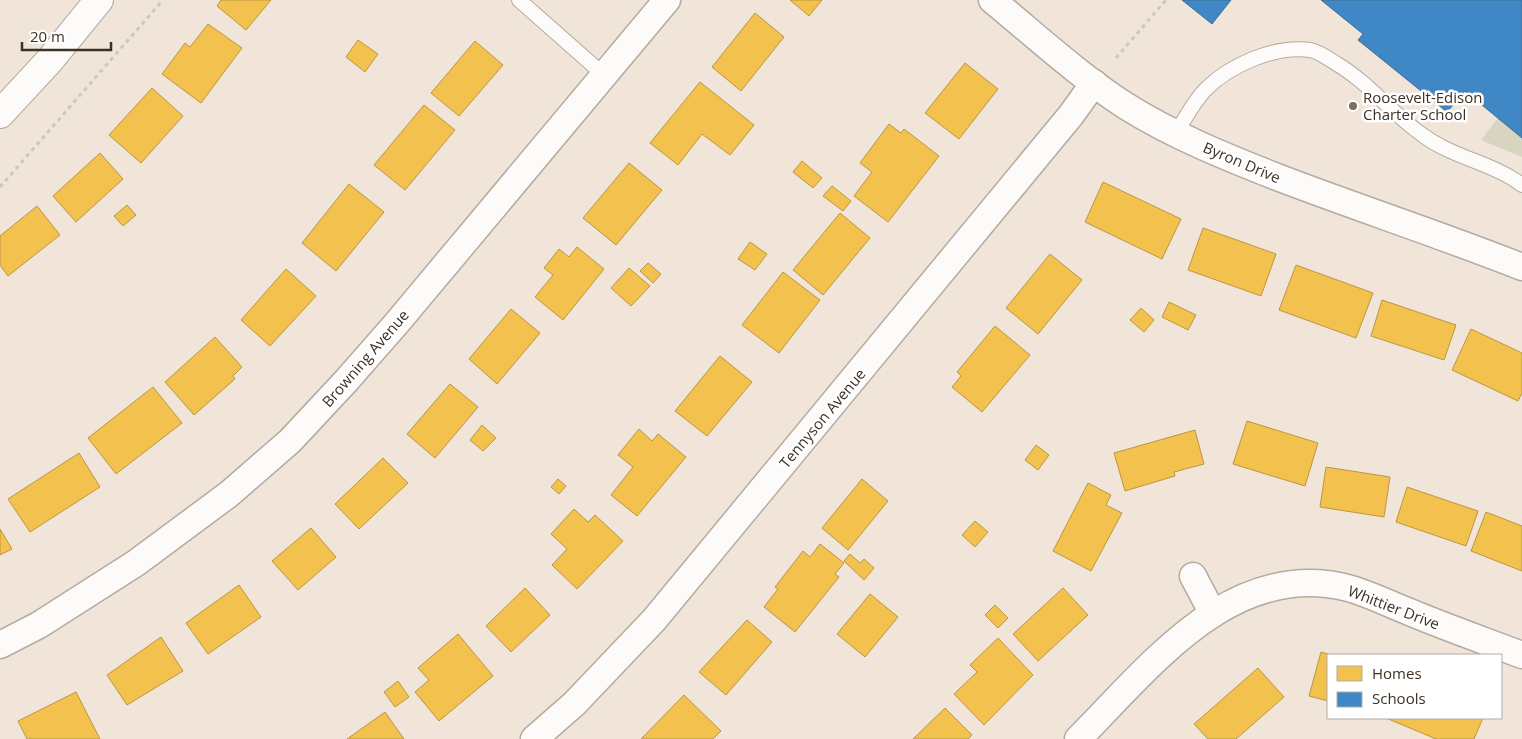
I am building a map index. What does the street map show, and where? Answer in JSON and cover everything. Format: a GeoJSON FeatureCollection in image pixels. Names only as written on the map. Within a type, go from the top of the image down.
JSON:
{"type":"FeatureCollection","features":[{"type":"Feature","properties":{"kind":"main road"},"geometry":{"type":"LineString","coordinates":[[0,114],[50,60],[99,0]]}},
{"type":"Feature","properties":{"kind":"street","name":"Byron Drive"},"geometry":{"type":"LineString","coordinates":[[992,0],[1094,83],[1127,106],[1176,133],[1238,161],[1355,207],[1522,267]]}},
{"type":"Feature","properties":{"kind":"street","name":"Browning Avenue"},"geometry":{"type":"LineString","coordinates":[[0,645],[39,625],[136,563],[229,494],[290,440],[346,381],[396,324],[604,75],[663,1]]}},
{"type":"Feature","properties":{"kind":"street","name":"Tennyson Avenue"},"geometry":{"type":"LineString","coordinates":[[534,739],[574,704],[654,620],[1072,115],[1094,83]]}},
{"type":"Feature","properties":{"kind":"street"},"geometry":{"type":"LineString","coordinates":[[1193,576],[1213,614]]}},
{"type":"Feature","properties":{"kind":"street","name":"Whittier Drive"},"geometry":{"type":"LineString","coordinates":[[1078,739],[1184,633],[1241,597],[1268,588],[1305,582],[1348,588],[1522,655]]}},
{"type":"Feature","properties":{"kind":"lane"},"geometry":{"type":"LineString","coordinates":[[519,0],[604,75]]}},
{"type":"Feature","properties":{"kind":"lane"},"geometry":{"type":"LineString","coordinates":[[1176,133],[1205,90],[1228,72],[1262,57],[1289,49],[1312,50],[1338,64],[1429,140],[1522,185]]}},
{"type":"Feature","properties":{"kind":"path"},"geometry":{"type":"LineString","coordinates":[[0,186],[163,0]]}},
{"type":"Feature","properties":{"kind":"path"},"geometry":{"type":"LineString","coordinates":[[1116,58],[1166,0]]}},
{"type":"Feature","properties":{"kind":"shaded area"},"geometry":{"type":"Polygon","coordinates":[[[1522,86],[1522,157],[1481,140],[1522,86]]]}},
{"type":"Feature","properties":{"kind":"building: Homes"},"geometry":{"type":"Polygon","coordinates":[[[221,0],[271,0],[246,30],[217,6],[221,0]]]}},
{"type":"Feature","properties":{"kind":"building: Homes"},"geometry":{"type":"Polygon","coordinates":[[[790,0],[822,0],[809,16],[790,0]]]}},
{"type":"Feature","properties":{"kind":"building: Homes"},"geometry":{"type":"Polygon","coordinates":[[[755,13],[784,37],[741,91],[712,67],[755,13]]]}},
{"type":"Feature","properties":{"kind":"building: Homes"},"geometry":{"type":"Polygon","coordinates":[[[208,24],[242,48],[201,103],[162,74],[185,43],[190,47],[208,24]]]}},
{"type":"Feature","properties":{"kind":"building: Homes"},"geometry":{"type":"Polygon","coordinates":[[[358,40],[378,54],[365,72],[346,57],[358,40]]]}},
{"type":"Feature","properties":{"kind":"building: Homes"},"geometry":{"type":"Polygon","coordinates":[[[475,41],[503,65],[459,116],[431,93],[475,41]]]}},
{"type":"Feature","properties":{"kind":"building: Homes"},"geometry":{"type":"Polygon","coordinates":[[[965,63],[998,89],[959,139],[925,113],[965,63]]]}},
{"type":"Feature","properties":{"kind":"building: Homes"},"geometry":{"type":"Polygon","coordinates":[[[700,82],[754,125],[730,155],[702,134],[678,165],[650,143],[700,82]]]}},
{"type":"Feature","properties":{"kind":"building: Homes"},"geometry":{"type":"Polygon","coordinates":[[[152,88],[183,116],[141,163],[109,135],[152,88]]]}},
{"type":"Feature","properties":{"kind":"building: Homes"},"geometry":{"type":"Polygon","coordinates":[[[424,105],[455,130],[405,190],[374,165],[424,105]]]}},
{"type":"Feature","properties":{"kind":"building: Homes"},"geometry":{"type":"Polygon","coordinates":[[[889,124],[901,133],[904,129],[939,156],[888,222],[854,196],[872,172],[860,163],[889,124]]]}},
{"type":"Feature","properties":{"kind":"building: Homes"},"geometry":{"type":"Polygon","coordinates":[[[100,153],[123,179],[76,222],[53,196],[100,153]]]}},
{"type":"Feature","properties":{"kind":"building: Homes"},"geometry":{"type":"Polygon","coordinates":[[[802,161],[822,178],[813,188],[793,172],[802,161]]]}},
{"type":"Feature","properties":{"kind":"building: Homes"},"geometry":{"type":"Polygon","coordinates":[[[629,163],[662,190],[616,245],[583,218],[629,163]]]}},
{"type":"Feature","properties":{"kind":"building: Homes"},"geometry":{"type":"Polygon","coordinates":[[[1103,182],[1181,219],[1162,259],[1085,222],[1103,182]]]}},
{"type":"Feature","properties":{"kind":"building: Homes"},"geometry":{"type":"Polygon","coordinates":[[[349,184],[384,212],[336,271],[302,243],[349,184]]]}},
{"type":"Feature","properties":{"kind":"building: Homes"},"geometry":{"type":"Polygon","coordinates":[[[832,186],[851,201],[843,211],[823,196],[832,186]]]}},
{"type":"Feature","properties":{"kind":"building: Homes"},"geometry":{"type":"Polygon","coordinates":[[[127,205],[136,215],[123,226],[114,216],[127,205]]]}},
{"type":"Feature","properties":{"kind":"building: Homes"},"geometry":{"type":"Polygon","coordinates":[[[37,206],[60,235],[8,276],[0,265],[0,236],[37,206]]]}},
{"type":"Feature","properties":{"kind":"building: Homes"},"geometry":{"type":"Polygon","coordinates":[[[840,213],[870,238],[823,295],[793,270],[840,213]]]}},
{"type":"Feature","properties":{"kind":"building: Homes"},"geometry":{"type":"Polygon","coordinates":[[[1203,228],[1276,254],[1261,296],[1188,270],[1203,228]]]}},
{"type":"Feature","properties":{"kind":"building: Homes"},"geometry":{"type":"Polygon","coordinates":[[[750,242],[767,254],[755,270],[738,259],[750,242]]]}},
{"type":"Feature","properties":{"kind":"building: Homes"},"geometry":{"type":"Polygon","coordinates":[[[577,247],[604,269],[563,320],[535,297],[553,275],[544,268],[559,249],[569,257],[577,247]]]}},
{"type":"Feature","properties":{"kind":"building: Homes"},"geometry":{"type":"Polygon","coordinates":[[[1050,254],[1082,280],[1038,334],[1006,308],[1050,254]]]}},
{"type":"Feature","properties":{"kind":"building: Homes"},"geometry":{"type":"Polygon","coordinates":[[[648,263],[661,274],[653,283],[640,271],[648,263]]]}},
{"type":"Feature","properties":{"kind":"building: Homes"},"geometry":{"type":"Polygon","coordinates":[[[1296,265],[1373,293],[1356,338],[1279,310],[1296,265]]]}},
{"type":"Feature","properties":{"kind":"building: Homes"},"geometry":{"type":"Polygon","coordinates":[[[629,268],[650,286],[631,306],[611,288],[629,268]]]}},
{"type":"Feature","properties":{"kind":"building: Homes"},"geometry":{"type":"Polygon","coordinates":[[[286,269],[316,296],[270,346],[241,320],[286,269]]]}},
{"type":"Feature","properties":{"kind":"building: Homes"},"geometry":{"type":"Polygon","coordinates":[[[783,272],[820,300],[779,353],[742,325],[783,272]]]}},
{"type":"Feature","properties":{"kind":"building: Homes"},"geometry":{"type":"Polygon","coordinates":[[[1382,300],[1456,325],[1444,360],[1371,336],[1382,300]]]}},
{"type":"Feature","properties":{"kind":"building: Homes"},"geometry":{"type":"Polygon","coordinates":[[[1169,302],[1196,315],[1188,330],[1162,317],[1169,302]]]}},
{"type":"Feature","properties":{"kind":"building: Homes"},"geometry":{"type":"Polygon","coordinates":[[[1141,308],[1154,320],[1144,332],[1130,320],[1141,308]]]}},
{"type":"Feature","properties":{"kind":"building: Homes"},"geometry":{"type":"Polygon","coordinates":[[[511,309],[540,333],[497,384],[469,359],[511,309]]]}},
{"type":"Feature","properties":{"kind":"building: Homes"},"geometry":{"type":"Polygon","coordinates":[[[995,326],[1030,355],[982,412],[952,387],[961,376],[957,372],[995,326]]]}},
{"type":"Feature","properties":{"kind":"building: Homes"},"geometry":{"type":"Polygon","coordinates":[[[1471,329],[1522,353],[1522,393],[1518,401],[1452,370],[1471,329]]]}},
{"type":"Feature","properties":{"kind":"building: Homes"},"geometry":{"type":"Polygon","coordinates":[[[215,337],[242,367],[233,376],[235,379],[194,415],[165,382],[215,337]]]}},
{"type":"Feature","properties":{"kind":"building: Homes"},"geometry":{"type":"Polygon","coordinates":[[[720,356],[752,382],[707,436],[675,411],[720,356]]]}},
{"type":"Feature","properties":{"kind":"building: Homes"},"geometry":{"type":"Polygon","coordinates":[[[450,384],[478,407],[435,458],[407,434],[450,384]]]}},
{"type":"Feature","properties":{"kind":"building: Homes"},"geometry":{"type":"Polygon","coordinates":[[[153,387],[182,423],[116,474],[88,438],[153,387]]]}},
{"type":"Feature","properties":{"kind":"building: Homes"},"geometry":{"type":"Polygon","coordinates":[[[1247,421],[1318,443],[1305,486],[1233,464],[1247,421]]]}},
{"type":"Feature","properties":{"kind":"building: Homes"},"geometry":{"type":"Polygon","coordinates":[[[482,425],[496,438],[483,451],[470,440],[482,425]]]}},
{"type":"Feature","properties":{"kind":"building: Homes"},"geometry":{"type":"Polygon","coordinates":[[[639,429],[652,441],[658,434],[686,457],[637,516],[611,495],[633,467],[618,455],[639,429]]]}},
{"type":"Feature","properties":{"kind":"building: Homes"},"geometry":{"type":"Polygon","coordinates":[[[1195,430],[1204,464],[1174,472],[1175,476],[1125,491],[1114,453],[1195,430]]]}},
{"type":"Feature","properties":{"kind":"building: Homes"},"geometry":{"type":"Polygon","coordinates":[[[1036,445],[1049,455],[1038,470],[1025,460],[1036,445]]]}},
{"type":"Feature","properties":{"kind":"building: Homes"},"geometry":{"type":"Polygon","coordinates":[[[79,453],[100,487],[30,532],[8,499],[79,453]]]}},
{"type":"Feature","properties":{"kind":"building: Homes"},"geometry":{"type":"Polygon","coordinates":[[[383,458],[408,483],[359,529],[335,504],[383,458]]]}},
{"type":"Feature","properties":{"kind":"building: Homes"},"geometry":{"type":"Polygon","coordinates":[[[1326,467],[1390,477],[1384,517],[1320,507],[1326,467]]]}},
{"type":"Feature","properties":{"kind":"building: Homes"},"geometry":{"type":"Polygon","coordinates":[[[558,479],[566,486],[559,494],[551,487],[558,479]]]}},
{"type":"Feature","properties":{"kind":"building: Homes"},"geometry":{"type":"Polygon","coordinates":[[[862,479],[888,501],[848,550],[822,528],[862,479]]]}},
{"type":"Feature","properties":{"kind":"building: Homes"},"geometry":{"type":"Polygon","coordinates":[[[1088,483],[1111,495],[1106,505],[1122,513],[1091,571],[1053,551],[1088,483]]]}},
{"type":"Feature","properties":{"kind":"building: Homes"},"geometry":{"type":"Polygon","coordinates":[[[1407,487],[1478,511],[1466,546],[1396,522],[1407,487]]]}},
{"type":"Feature","properties":{"kind":"building: Homes"},"geometry":{"type":"Polygon","coordinates":[[[574,509],[588,522],[595,515],[623,541],[577,589],[552,565],[567,549],[551,534],[574,509]]]}},
{"type":"Feature","properties":{"kind":"building: Homes"},"geometry":{"type":"Polygon","coordinates":[[[1486,512],[1522,526],[1522,571],[1471,551],[1486,512]]]}},
{"type":"Feature","properties":{"kind":"building: Homes"},"geometry":{"type":"Polygon","coordinates":[[[975,521],[988,532],[975,547],[962,535],[975,521]]]}},
{"type":"Feature","properties":{"kind":"building: Homes"},"geometry":{"type":"Polygon","coordinates":[[[311,528],[336,557],[298,590],[272,561],[311,528]]]}},
{"type":"Feature","properties":{"kind":"building: Homes"},"geometry":{"type":"Polygon","coordinates":[[[0,529],[12,549],[0,555],[0,529]]]}},
{"type":"Feature","properties":{"kind":"building: Homes"},"geometry":{"type":"Polygon","coordinates":[[[820,544],[844,563],[835,574],[839,577],[795,632],[764,607],[778,589],[775,587],[803,551],[810,557],[820,544]]]}},
{"type":"Feature","properties":{"kind":"building: Homes"},"geometry":{"type":"Polygon","coordinates":[[[850,554],[860,563],[864,559],[874,568],[864,580],[844,561],[850,554]]]}},
{"type":"Feature","properties":{"kind":"building: Homes"},"geometry":{"type":"Polygon","coordinates":[[[239,585],[261,617],[208,654],[186,623],[239,585]]]}},
{"type":"Feature","properties":{"kind":"building: Homes"},"geometry":{"type":"Polygon","coordinates":[[[525,588],[550,615],[511,652],[486,626],[525,588]]]}},
{"type":"Feature","properties":{"kind":"building: Homes"},"geometry":{"type":"Polygon","coordinates":[[[1063,588],[1088,615],[1038,661],[1013,634],[1063,588]]]}},
{"type":"Feature","properties":{"kind":"building: Homes"},"geometry":{"type":"Polygon","coordinates":[[[870,594],[898,617],[865,657],[837,634],[870,594]]]}},
{"type":"Feature","properties":{"kind":"building: Homes"},"geometry":{"type":"Polygon","coordinates":[[[995,605],[1008,618],[998,628],[985,615],[995,605]]]}},
{"type":"Feature","properties":{"kind":"building: Homes"},"geometry":{"type":"Polygon","coordinates":[[[747,620],[772,642],[726,695],[699,672],[747,620]]]}},
{"type":"Feature","properties":{"kind":"building: Homes"},"geometry":{"type":"Polygon","coordinates":[[[458,634],[493,676],[439,721],[415,692],[429,680],[418,668],[458,634]]]}},
{"type":"Feature","properties":{"kind":"building: Homes"},"geometry":{"type":"Polygon","coordinates":[[[161,637],[183,671],[127,705],[107,675],[161,637]]]}},
{"type":"Feature","properties":{"kind":"building: Homes"},"geometry":{"type":"Polygon","coordinates":[[[998,638],[1033,675],[984,725],[954,694],[977,672],[970,665],[998,638]]]}},
{"type":"Feature","properties":{"kind":"building: Homes"},"geometry":{"type":"Polygon","coordinates":[[[1321,652],[1328,654],[1327,701],[1309,696],[1321,652]]]}},
{"type":"Feature","properties":{"kind":"building: Homes"},"geometry":{"type":"Polygon","coordinates":[[[1258,668],[1284,697],[1236,739],[1208,739],[1194,724],[1258,668]]]}},
{"type":"Feature","properties":{"kind":"building: Homes"},"geometry":{"type":"Polygon","coordinates":[[[398,681],[409,697],[395,707],[384,692],[398,681]]]}},
{"type":"Feature","properties":{"kind":"building: Homes"},"geometry":{"type":"Polygon","coordinates":[[[76,692],[100,739],[27,739],[18,721],[76,692]]]}},
{"type":"Feature","properties":{"kind":"building: Homes"},"geometry":{"type":"Polygon","coordinates":[[[684,695],[721,731],[713,739],[641,739],[684,695]]]}},
{"type":"Feature","properties":{"kind":"building: Homes"},"geometry":{"type":"Polygon","coordinates":[[[945,708],[972,735],[968,739],[913,739],[945,708]]]}},
{"type":"Feature","properties":{"kind":"building: Homes"},"geometry":{"type":"Polygon","coordinates":[[[385,712],[404,739],[347,739],[385,712]]]}},
{"type":"Feature","properties":{"kind":"building: Homes"},"geometry":{"type":"Polygon","coordinates":[[[1388,719],[1483,719],[1474,739],[1436,739],[1388,719]]]}},
{"type":"Feature","properties":{"kind":"building: Schools"},"geometry":{"type":"Polygon","coordinates":[[[1182,0],[1231,0],[1212,24],[1182,0]]]}},
{"type":"Feature","properties":{"kind":"building: Schools"},"geometry":{"type":"Polygon","coordinates":[[[1321,0],[1522,0],[1522,138],[1465,91],[1447,112],[1358,40],[1363,34],[1321,0]]]}},
{"type":"Feature","properties":{"kind":"place","name":"Roosevelt-Edison Charter School"},"geometry":{"type":"Point","coordinates":[1353,106]}}]}
